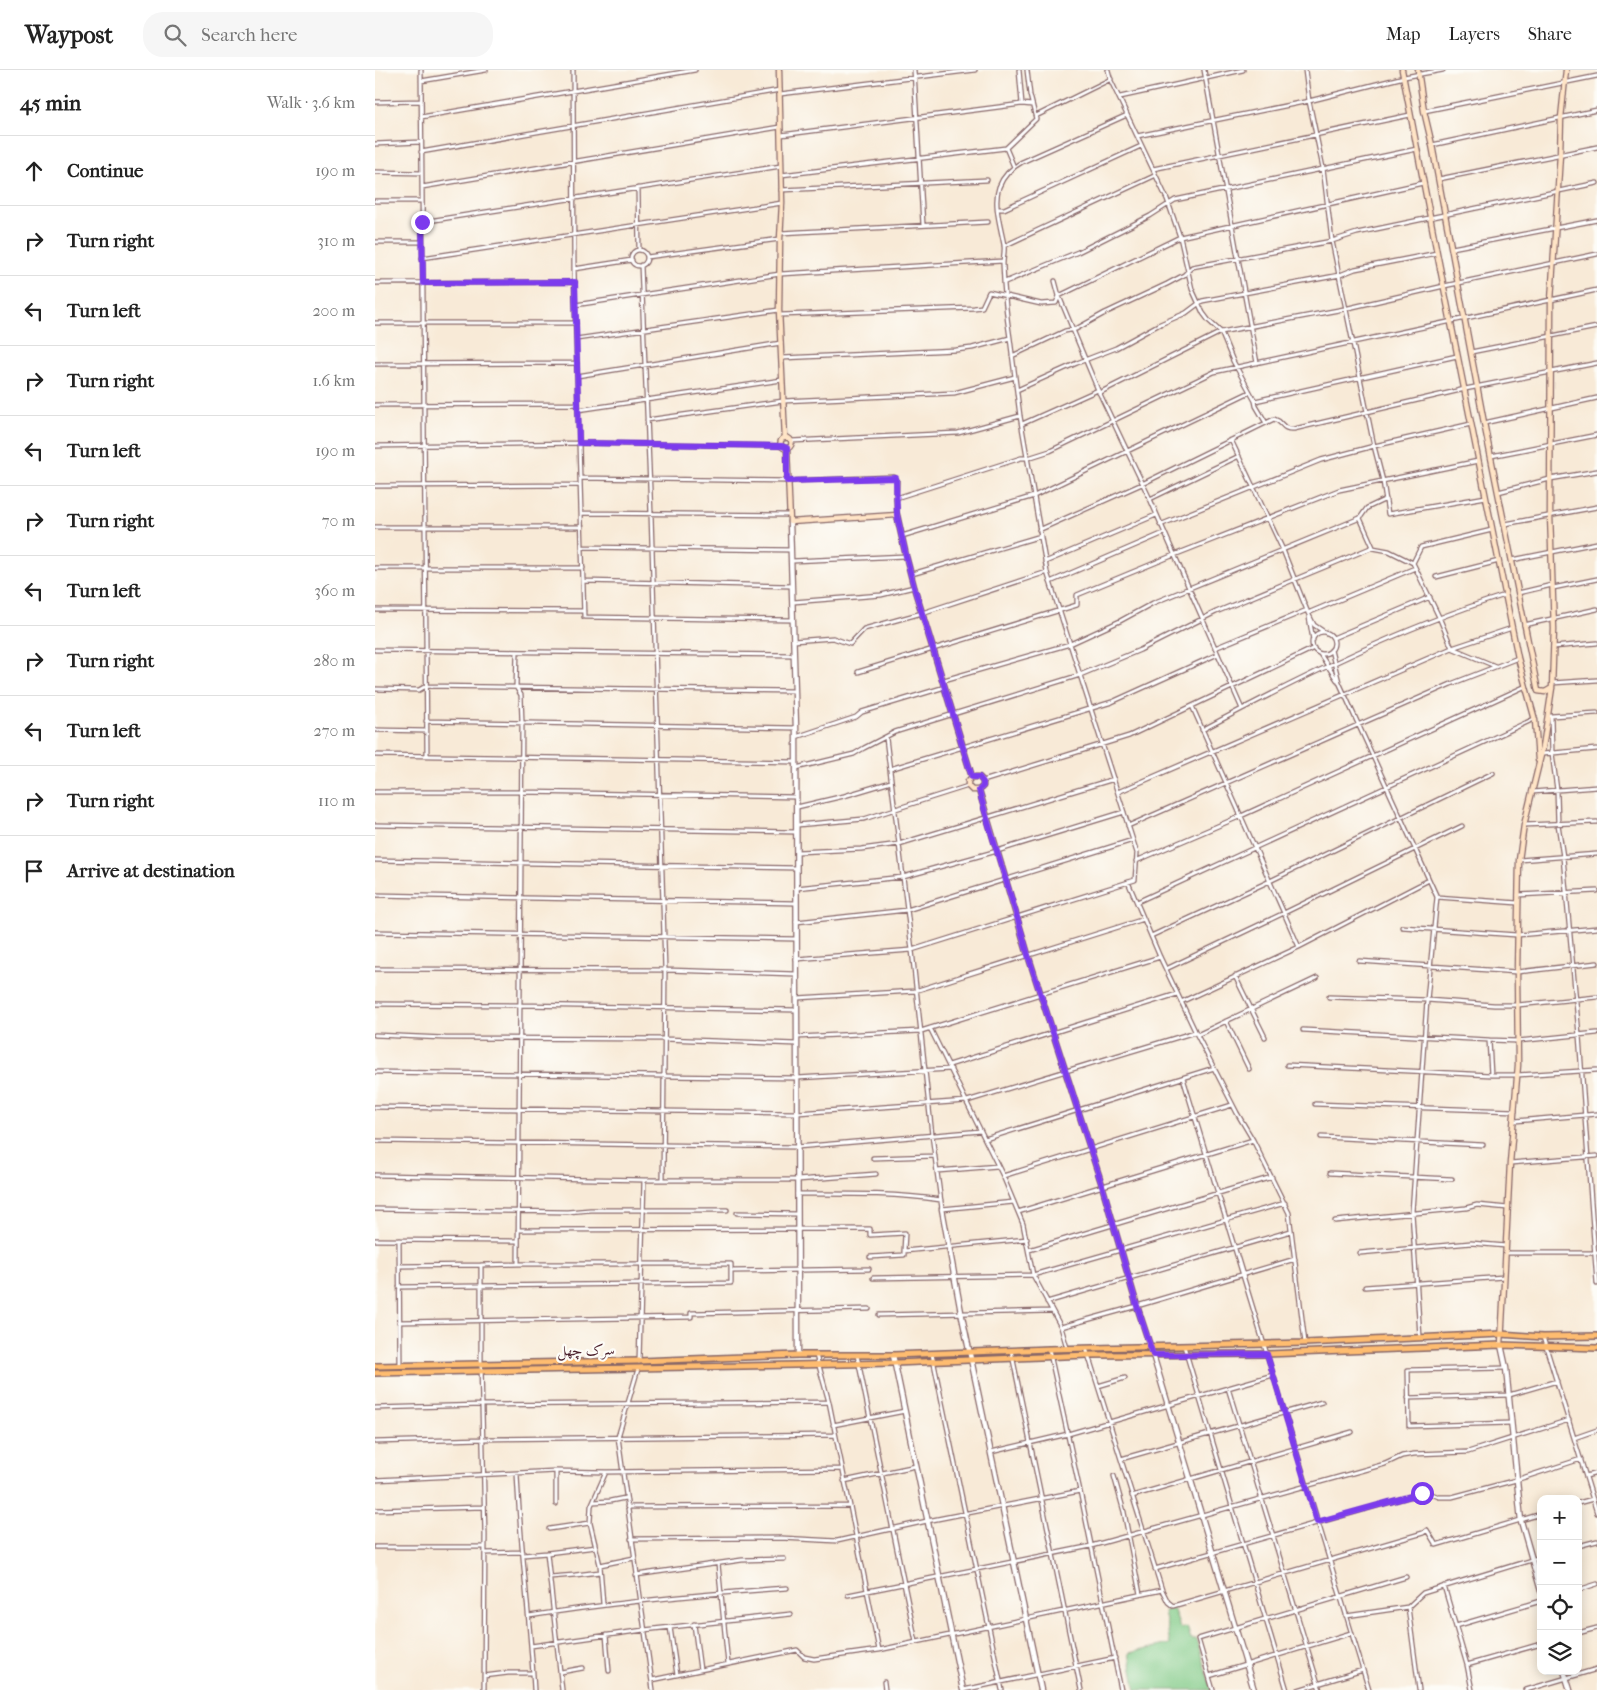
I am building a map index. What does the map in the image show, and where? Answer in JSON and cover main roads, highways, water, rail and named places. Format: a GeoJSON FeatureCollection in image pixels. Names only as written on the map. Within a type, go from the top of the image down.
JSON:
{"type":"FeatureCollection","features":[{"type":"Feature","properties":{"kind":"main road"},"geometry":{"type":"LineString","coordinates":[[779,70],[782,203],[780,312],[785,438],[782,440],[782,446],[787,448]]}},
{"type":"Feature","properties":{"kind":"main road"},"geometry":{"type":"LineString","coordinates":[[1402,70],[1505,595],[1518,658],[1534,718],[1538,766]]}},
{"type":"Feature","properties":{"kind":"main road"},"geometry":{"type":"LineString","coordinates":[[1501,1345],[1510,1163],[1515,1120],[1519,1041],[1517,935],[1519,860],[1524,825],[1550,716],[1552,685],[1554,619],[1550,515],[1551,301],[1561,118],[1566,70]]}},
{"type":"Feature","properties":{"kind":"main road"},"geometry":{"type":"LineString","coordinates":[[1419,72],[1424,111],[1439,178],[1484,423],[1538,691],[1545,692],[1552,685]]}},
{"type":"Feature","properties":{"kind":"main road"},"geometry":{"type":"LineString","coordinates":[[785,438],[791,441],[791,445],[787,448],[790,522],[897,515],[914,587],[944,680],[972,777]]}},
{"type":"Feature","properties":{"kind":"main road"},"geometry":{"type":"LineString","coordinates":[[972,777],[979,777],[983,782],[983,786],[979,790],[972,790],[968,786],[968,781],[972,777]]}},
{"type":"Feature","properties":{"kind":"main road"},"geometry":{"type":"LineString","coordinates":[[979,790],[1040,994],[1102,1185],[1153,1355]]}},
{"type":"Feature","properties":{"kind":"main road","name":"سرک چهل"},"geometry":{"type":"LineString","coordinates":[[375,1366],[481,1368],[798,1355],[893,1355],[971,1351],[1305,1344],[1501,1334],[1543,1337],[1597,1336]]}},
{"type":"Feature","properties":{"kind":"main road"},"geometry":{"type":"LineString","coordinates":[[375,1373],[481,1368],[638,1368],[859,1364],[1088,1355],[1267,1354],[1501,1345],[1597,1348]]}}]}
